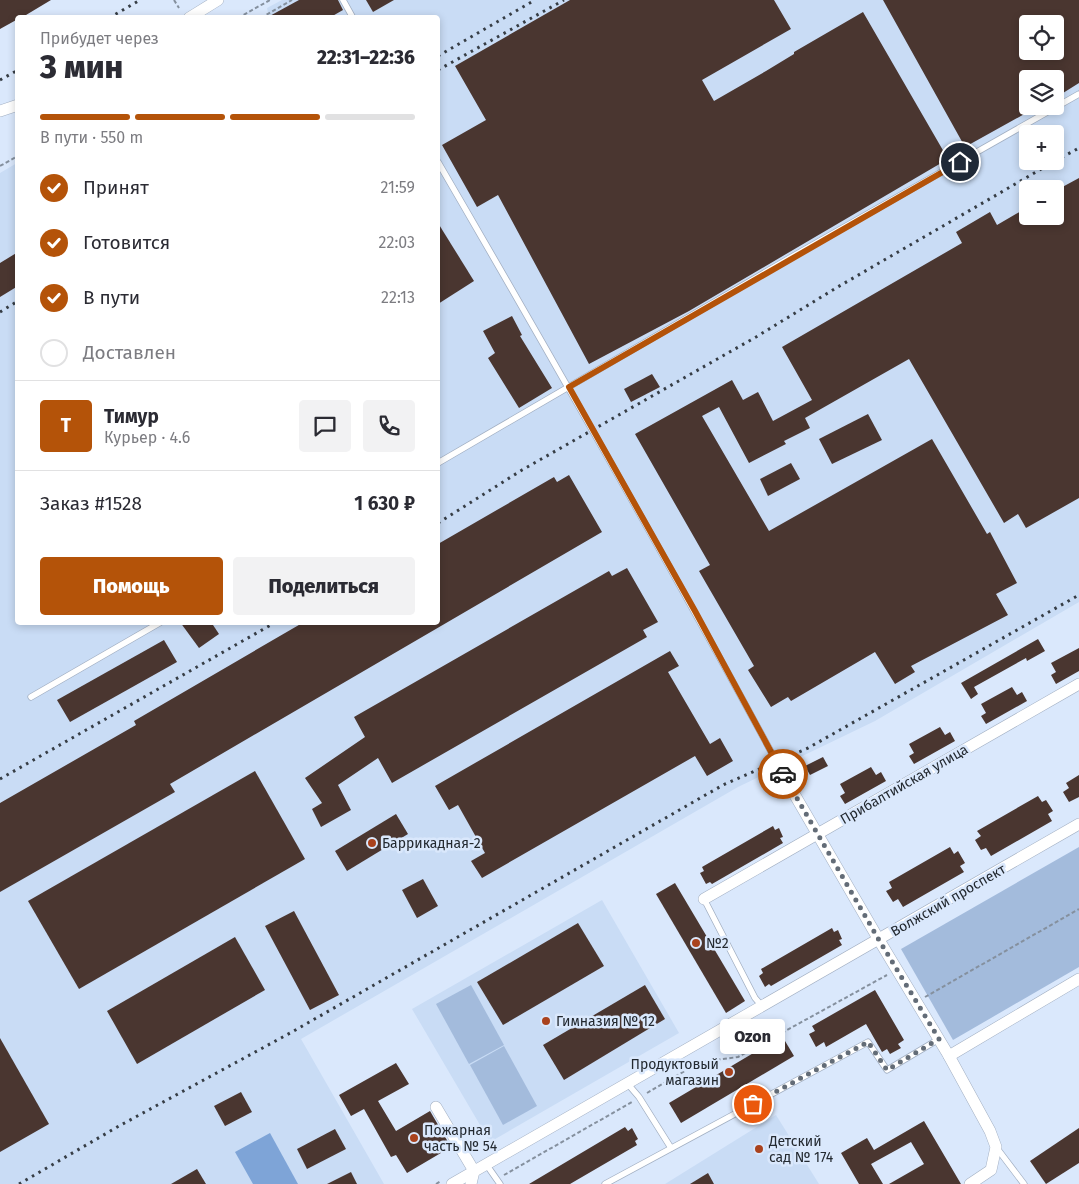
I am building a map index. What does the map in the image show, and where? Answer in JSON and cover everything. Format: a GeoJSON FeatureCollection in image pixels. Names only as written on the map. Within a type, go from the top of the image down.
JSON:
{"type":"FeatureCollection","features":[{"type":"Feature","properties":{"kind":"street"},"geometry":{"type":"LineString","coordinates":[[194,15],[218,0]]}},
{"type":"Feature","properties":{"kind":"street"},"geometry":{"type":"LineString","coordinates":[[0,111],[15,106]]}},
{"type":"Feature","properties":{"kind":"street","name":"Прибалтийская улица"},"geometry":{"type":"LineString","coordinates":[[704,899],[1079,684]]}},
{"type":"Feature","properties":{"kind":"street"},"geometry":{"type":"LineString","coordinates":[[789,785],[949,1056],[990,1131],[996,1147],[991,1170],[970,1184]]}},
{"type":"Feature","properties":{"kind":"street","name":"Волжский проспект"},"geometry":{"type":"LineString","coordinates":[[452,1184],[1079,824]]}},
{"type":"Feature","properties":{"kind":"street"},"geometry":{"type":"LineString","coordinates":[[949,1056],[1079,979]]}},
{"type":"Feature","properties":{"kind":"street"},"geometry":{"type":"LineString","coordinates":[[436,1107],[474,1171],[471,1184]]}},
{"type":"Feature","properties":{"kind":"lane"},"geometry":{"type":"LineString","coordinates":[[343,0],[351,15]]}},
{"type":"Feature","properties":{"kind":"lane"},"geometry":{"type":"LineString","coordinates":[[440,462],[798,254],[1079,94]]}},
{"type":"Feature","properties":{"kind":"lane"},"geometry":{"type":"LineString","coordinates":[[440,165],[569,387],[695,611],[789,785]]}},
{"type":"Feature","properties":{"kind":"lane"},"geometry":{"type":"LineString","coordinates":[[31,697],[156,625]]}},
{"type":"Feature","properties":{"kind":"lane"},"geometry":{"type":"LineString","coordinates":[[704,899],[762,1006]]}},
{"type":"Feature","properties":{"kind":"lane"},"geometry":{"type":"LineString","coordinates":[[605,1184],[868,1042],[887,1070],[939,1039]]}},
{"type":"Feature","properties":{"kind":"lane"},"geometry":{"type":"LineString","coordinates":[[627,1083],[639,1097],[671,1148]]}},
{"type":"Feature","properties":{"kind":"lane"},"geometry":{"type":"LineString","coordinates":[[996,1147],[1024,1184]]}},
{"type":"Feature","properties":{"kind":"lane"},"geometry":{"type":"LineString","coordinates":[[486,1164],[498,1182]]}},
{"type":"Feature","properties":{"kind":"path"},"geometry":{"type":"LineString","coordinates":[[174,0],[179,8]]}},
{"type":"Feature","properties":{"kind":"path"},"geometry":{"type":"LineString","coordinates":[[243,15],[270,0]]}},
{"type":"Feature","properties":{"kind":"path"},"geometry":{"type":"LineString","coordinates":[[266,15],[292,0]]}},
{"type":"Feature","properties":{"kind":"path"},"geometry":{"type":"LineString","coordinates":[[0,166],[15,158]]}},
{"type":"Feature","properties":{"kind":"path"},"geometry":{"type":"LineString","coordinates":[[916,1002],[1079,908]]}},
{"type":"Feature","properties":{"kind":"path"},"geometry":{"type":"LineString","coordinates":[[498,1182],[700,1062],[738,1057],[897,970]]}},
{"type":"Feature","properties":{"kind":"shaded area"},"geometry":{"type":"Polygon","coordinates":[[[282,0],[1079,0],[1079,602],[875,721],[738,787],[301,1039],[384,1184],[0,1184],[0,173],[15,164],[15,625],[440,625],[440,15],[269,15],[267,8],[282,0]]]}},
{"type":"Feature","properties":{"kind":"shaded area"},"geometry":{"type":"Polygon","coordinates":[[[1079,847],[1079,967],[953,1040],[901,949],[1079,847]]]}},
{"type":"Feature","properties":{"kind":"shaded area","name":"Гимназия № 12"},"geometry":{"type":"Polygon","coordinates":[[[602,900],[679,1033],[490,1142],[412,1009],[602,900]]]}},
{"type":"Feature","properties":{"kind":"shaded area"},"geometry":{"type":"Polygon","coordinates":[[[471,985],[504,1045],[469,1064],[436,1004],[471,985]]]}},
{"type":"Feature","properties":{"kind":"shaded area"},"geometry":{"type":"Polygon","coordinates":[[[504,1046],[537,1106],[503,1125],[470,1065],[504,1046]]]}},
{"type":"Feature","properties":{"kind":"shaded area","name":"Детский сад № 174"},"geometry":{"type":"Polygon","coordinates":[[[776,1115],[819,1184],[665,1184],[776,1115]]]}},
{"type":"Feature","properties":{"kind":"shaded area"},"geometry":{"type":"Polygon","coordinates":[[[270,1133],[298,1184],[253,1184],[235,1152],[270,1133]]]}},
{"type":"Feature","properties":{"kind":"building"},"geometry":{"type":"Polygon","coordinates":[[[0,0],[51,0],[26,15],[15,15],[15,21],[0,29],[0,0]]]}},
{"type":"Feature","properties":{"kind":"building"},"geometry":{"type":"Polygon","coordinates":[[[299,0],[338,0],[343,10],[334,15],[272,15],[299,0]]]}},
{"type":"Feature","properties":{"kind":"building"},"geometry":{"type":"Polygon","coordinates":[[[366,0],[394,0],[373,12],[366,0]]]}},
{"type":"Feature","properties":{"kind":"building"},"geometry":{"type":"Polygon","coordinates":[[[570,0],[774,0],[791,29],[702,80],[714,101],[863,12],[948,159],[689,311],[589,364],[498,195],[477,207],[442,145],[486,120],[455,66],[570,0]]]}},
{"type":"Feature","properties":{"kind":"building"},"geometry":{"type":"Polygon","coordinates":[[[883,0],[1079,0],[1079,83],[1064,92],[1064,70],[1019,70],[1019,115],[1023,115],[965,147],[883,0]]]}},
{"type":"Feature","properties":{"kind":"building"},"geometry":{"type":"Polygon","coordinates":[[[1079,178],[1079,498],[1026,528],[1018,514],[1004,523],[909,359],[805,418],[810,428],[784,441],[786,444],[749,463],[719,407],[702,416],[769,531],[932,439],[987,534],[990,532],[1017,583],[996,594],[1008,615],[911,666],[915,672],[895,684],[875,652],[791,701],[788,697],[771,707],[748,670],[754,666],[699,571],[710,565],[635,434],[732,380],[743,400],[758,392],[773,421],[812,400],[782,347],[962,243],[956,232],[990,212],[997,225],[1019,212],[1019,225],[1064,225],[1064,186],[1079,178]]]}},
{"type":"Feature","properties":{"kind":"building"},"geometry":{"type":"Polygon","coordinates":[[[440,226],[474,281],[440,303],[440,226]]]}},
{"type":"Feature","properties":{"kind":"building"},"geometry":{"type":"Polygon","coordinates":[[[15,254],[15,288],[0,297],[0,263],[15,254]]]}},
{"type":"Feature","properties":{"kind":"building"},"geometry":{"type":"Polygon","coordinates":[[[512,316],[522,335],[520,336],[552,388],[519,408],[488,358],[495,353],[483,331],[512,316]]]}},
{"type":"Feature","properties":{"kind":"building"},"geometry":{"type":"Polygon","coordinates":[[[652,374],[660,387],[631,402],[624,389],[652,374]]]}},
{"type":"Feature","properties":{"kind":"building"},"geometry":{"type":"Polygon","coordinates":[[[868,414],[882,440],[832,464],[819,439],[868,414]]]}},
{"type":"Feature","properties":{"kind":"building"},"geometry":{"type":"Polygon","coordinates":[[[791,463],[800,479],[768,496],[760,479],[791,463]]]}},
{"type":"Feature","properties":{"kind":"building"},"geometry":{"type":"Polygon","coordinates":[[[569,475],[602,532],[170,784],[175,792],[0,892],[0,803],[136,725],[134,721],[299,625],[440,625],[440,543],[554,477],[557,482],[569,475]]]}},
{"type":"Feature","properties":{"kind":"building"},"geometry":{"type":"Polygon","coordinates":[[[627,568],[658,622],[643,630],[647,637],[392,783],[378,758],[338,785],[351,810],[321,827],[312,809],[322,803],[305,778],[365,737],[354,717],[609,571],[612,576],[627,568]]]}},
{"type":"Feature","properties":{"kind":"building"},"geometry":{"type":"Polygon","coordinates":[[[182,625],[213,625],[219,634],[199,648],[182,625]]]}},
{"type":"Feature","properties":{"kind":"building"},"geometry":{"type":"Polygon","coordinates":[[[1038,639],[1045,651],[1027,661],[1026,658],[974,687],[978,694],[971,699],[961,683],[1038,639]]]}},
{"type":"Feature","properties":{"kind":"building"},"geometry":{"type":"Polygon","coordinates":[[[164,640],[177,662],[70,722],[57,700],[164,640]]]}},
{"type":"Feature","properties":{"kind":"building"},"geometry":{"type":"Polygon","coordinates":[[[1079,648],[1079,671],[1056,684],[1051,675],[1056,672],[1051,663],[1079,648]]]}},
{"type":"Feature","properties":{"kind":"building"},"geometry":{"type":"Polygon","coordinates":[[[670,651],[679,666],[668,672],[710,744],[720,738],[733,761],[707,776],[695,756],[482,878],[471,861],[485,853],[458,805],[449,810],[435,786],[670,651]]]}},
{"type":"Feature","properties":{"kind":"building"},"geometry":{"type":"Polygon","coordinates":[[[1012,687],[1017,695],[1022,692],[1027,701],[986,724],[981,716],[986,713],[981,704],[1012,687]]]}},
{"type":"Feature","properties":{"kind":"building"},"geometry":{"type":"Polygon","coordinates":[[[940,727],[945,735],[950,732],[955,741],[914,764],[909,756],[914,753],[909,744],[940,727]]]}},
{"type":"Feature","properties":{"kind":"building"},"geometry":{"type":"Polygon","coordinates":[[[823,757],[828,766],[810,775],[805,766],[823,757]]]}},
{"type":"Feature","properties":{"kind":"building"},"geometry":{"type":"Polygon","coordinates":[[[871,767],[876,775],[881,772],[886,781],[845,804],[840,796],[845,793],[840,784],[871,767]]]}},
{"type":"Feature","properties":{"kind":"building"},"geometry":{"type":"Polygon","coordinates":[[[255,771],[305,859],[79,989],[28,901],[255,771]]]}},
{"type":"Feature","properties":{"kind":"building"},"geometry":{"type":"Polygon","coordinates":[[[1079,775],[1079,797],[1069,802],[1063,792],[1069,788],[1066,783],[1079,775]]]}},
{"type":"Feature","properties":{"kind":"building"},"geometry":{"type":"Polygon","coordinates":[[[1038,796],[1042,802],[1046,800],[1053,811],[1048,814],[1052,821],[991,856],[986,848],[981,850],[975,840],[981,836],[977,831],[1038,796]]]}},
{"type":"Feature","properties":{"kind":"building","name":"Баррикадная-2"},"geometry":{"type":"Polygon","coordinates":[[[396,814],[408,834],[347,871],[335,851],[396,814]]]}},
{"type":"Feature","properties":{"kind":"building"},"geometry":{"type":"Polygon","coordinates":[[[773,826],[775,830],[779,828],[783,837],[780,838],[783,843],[712,884],[710,882],[706,884],[700,873],[704,871],[702,867],[773,826]]]}},
{"type":"Feature","properties":{"kind":"building"},"geometry":{"type":"Polygon","coordinates":[[[950,847],[954,854],[958,851],[965,863],[960,866],[964,872],[903,907],[898,899],[893,902],[886,891],[892,888],[889,882],[950,847]]]}},
{"type":"Feature","properties":{"kind":"building"},"geometry":{"type":"Polygon","coordinates":[[[423,879],[438,906],[417,918],[402,890],[423,879]]]}},
{"type":"Feature","properties":{"kind":"building"},"geometry":{"type":"Polygon","coordinates":[[[675,883],[745,1001],[726,1013],[656,894],[675,883]]]}},
{"type":"Feature","properties":{"kind":"building"},"geometry":{"type":"Polygon","coordinates":[[[294,911],[339,995],[310,1010],[265,926],[294,911]]]}},
{"type":"Feature","properties":{"kind":"building"},"geometry":{"type":"Polygon","coordinates":[[[578,923],[604,966],[503,1025],[477,982],[578,923]]]}},
{"type":"Feature","properties":{"kind":"building"},"geometry":{"type":"Polygon","coordinates":[[[832,928],[834,932],[838,930],[842,939],[839,940],[842,945],[771,986],[769,984],[765,987],[759,976],[763,973],[761,969],[832,928]]]}},
{"type":"Feature","properties":{"kind":"building"},"geometry":{"type":"Polygon","coordinates":[[[235,937],[265,990],[137,1064],[107,1011],[235,937]]]}},
{"type":"Feature","properties":{"kind":"building"},"geometry":{"type":"Polygon","coordinates":[[[645,985],[665,1019],[564,1080],[543,1045],[645,985]]]}},
{"type":"Feature","properties":{"kind":"building"},"geometry":{"type":"Polygon","coordinates":[[[875,990],[904,1040],[898,1044],[901,1048],[890,1054],[887,1049],[882,1052],[866,1024],[826,1047],[824,1042],[816,1047],[809,1034],[815,1031],[812,1026],[875,990]]]}},
{"type":"Feature","properties":{"kind":"building"},"geometry":{"type":"Polygon","coordinates":[[[782,1036],[794,1056],[681,1123],[669,1103],[782,1036]]]}},
{"type":"Feature","properties":{"kind":"building"},"geometry":{"type":"Polygon","coordinates":[[[0,1038],[49,1124],[0,1152],[0,1038]]]}},
{"type":"Feature","properties":{"kind":"building"},"geometry":{"type":"Polygon","coordinates":[[[396,1063],[409,1084],[378,1101],[396,1131],[430,1111],[451,1147],[407,1173],[396,1155],[391,1157],[364,1109],[351,1116],[339,1095],[396,1063]]]}},
{"type":"Feature","properties":{"kind":"building"},"geometry":{"type":"Polygon","coordinates":[[[241,1092],[252,1112],[225,1126],[214,1106],[241,1092]]]}},
{"type":"Feature","properties":{"kind":"building"},"geometry":{"type":"Polygon","coordinates":[[[924,1121],[961,1184],[889,1184],[924,1164],[911,1142],[871,1164],[883,1184],[859,1184],[841,1153],[867,1138],[874,1150],[924,1121]]]}},
{"type":"Feature","properties":{"kind":"building"},"geometry":{"type":"Polygon","coordinates":[[[625,1127],[628,1131],[632,1128],[638,1139],[635,1141],[637,1145],[570,1184],[529,1184],[625,1127]]]}},
{"type":"Feature","properties":{"kind":"building"},"geometry":{"type":"Polygon","coordinates":[[[1079,1128],[1079,1163],[1046,1184],[1030,1161],[1079,1128]]]}},
{"type":"Feature","properties":{"kind":"building"},"geometry":{"type":"Polygon","coordinates":[[[335,1129],[346,1149],[307,1169],[297,1149],[335,1129]]]}},
{"type":"Feature","properties":{"kind":"building"},"geometry":{"type":"Polygon","coordinates":[[[197,1169],[206,1184],[171,1184],[197,1169]]]}},
{"type":"Feature","properties":{"kind":"building"},"geometry":{"type":"Polygon","coordinates":[[[351,1172],[357,1184],[327,1184],[351,1172]]]}},
{"type":"Feature","properties":{"kind":"building"},"geometry":{"type":"Polygon","coordinates":[[[708,1173],[714,1184],[690,1184],[708,1173]]]}},
{"type":"Feature","properties":{"kind":"railway"},"geometry":{"type":"LineString","coordinates":[[114,15],[140,0]]}},
{"type":"Feature","properties":{"kind":"railway"},"geometry":{"type":"LineString","coordinates":[[440,55],[535,0]]}},
{"type":"Feature","properties":{"kind":"railway"},"geometry":{"type":"LineString","coordinates":[[440,69],[564,0]]}},
{"type":"Feature","properties":{"kind":"railway"},"geometry":{"type":"LineString","coordinates":[[0,80],[15,72]]}},
{"type":"Feature","properties":{"kind":"railway"},"geometry":{"type":"LineString","coordinates":[[1064,156],[1079,148]]}},
{"type":"Feature","properties":{"kind":"railway"},"geometry":{"type":"LineString","coordinates":[[440,522],[522,470],[756,337],[836,288],[1039,170]]}},
{"type":"Feature","properties":{"kind":"railway"},"geometry":{"type":"LineString","coordinates":[[0,312],[15,303]]}},
{"type":"Feature","properties":{"kind":"railway"},"geometry":{"type":"LineString","coordinates":[[19,1184],[119,1126],[292,1032],[723,785],[808,748],[1079,595]]}},
{"type":"Feature","properties":{"kind":"railway"},"geometry":{"type":"LineString","coordinates":[[0,779],[271,625]]}},
{"type":"Feature","properties":{"kind":"way so far"},"geometry":{"type":"LineString","coordinates":[[753,1104],[868,1042],[887,1070],[939,1039],[783,774]]}},
{"type":"Feature","properties":{"kind":"place","name":"Баррикадная-2"},"geometry":{"type":"Point","coordinates":[372,843]}},
{"type":"Feature","properties":{"kind":"place","name":"№2"},"geometry":{"type":"Point","coordinates":[696,943]}},
{"type":"Feature","properties":{"kind":"place","name":"Гимназия № 12"},"geometry":{"type":"Point","coordinates":[546,1021]}},
{"type":"Feature","properties":{"kind":"place","name":"Продуктовый магазин"},"geometry":{"type":"Point","coordinates":[729,1072]}},
{"type":"Feature","properties":{"kind":"place","name":"Ozon"},"geometry":{"type":"Point","coordinates":[753,1104]}},
{"type":"Feature","properties":{"kind":"place","name":"Пожарная часть № 54"},"geometry":{"type":"Point","coordinates":[414,1138]}},
{"type":"Feature","properties":{"kind":"place","name":"Детский сад № 174"},"geometry":{"type":"Point","coordinates":[759,1149]}},
{"type":"Feature","properties":{"kind":"route"},"geometry":{"type":"LineString","coordinates":[[783,774],[695,611],[569,387],[790,258],[960,162]]}}]}
